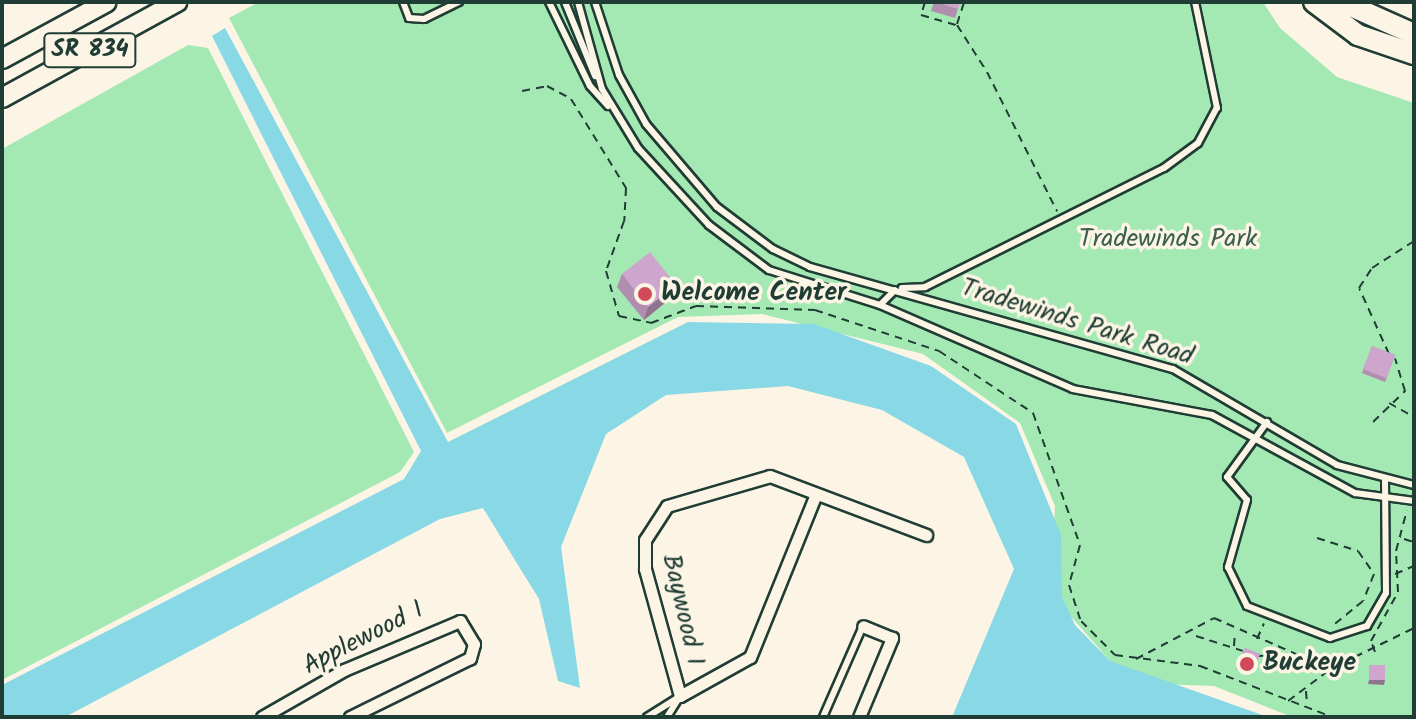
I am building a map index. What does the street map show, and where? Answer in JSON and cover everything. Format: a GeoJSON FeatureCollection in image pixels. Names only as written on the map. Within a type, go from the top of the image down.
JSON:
{"type":"FeatureCollection","features":[{"type":"Feature","properties":{"kind":"highway"},"geometry":{"type":"LineString","coordinates":[[1314,2],[1358,35],[1414,54]]}},
{"type":"Feature","properties":{"kind":"highway"},"geometry":{"type":"LineString","coordinates":[[1342,2],[1414,34]]}},
{"type":"Feature","properties":{"kind":"main road","name":"SR 834"},"geometry":{"type":"LineString","coordinates":[[2,59],[107,2]]}},
{"type":"Feature","properties":{"kind":"main road","name":"SR 834"},"geometry":{"type":"LineString","coordinates":[[2,98],[177,2]]}},
{"type":"Feature","properties":{"kind":"street","name":"Baywood I"},"geometry":{"type":"LineString","coordinates":[[816,494],[750,657],[680,696],[645,569],[653,519],[667,506],[750,477],[770,476],[926,535]]}},
{"type":"Feature","properties":{"kind":"street","name":"Applewood I"},"geometry":{"type":"LineString","coordinates":[[262,717],[344,670],[460,621],[474,644],[470,658],[350,717]]}},
{"type":"Feature","properties":{"kind":"street"},"geometry":{"type":"LineString","coordinates":[[859,717],[892,638],[863,626]]}},
{"type":"Feature","properties":{"kind":"lane"},"geometry":{"type":"LineString","coordinates":[[403,2],[409,18],[424,19],[459,2]]}},
{"type":"Feature","properties":{"kind":"lane"},"geometry":{"type":"LineString","coordinates":[[549,2],[590,86],[618,116]]}},
{"type":"Feature","properties":{"kind":"lane"},"geometry":{"type":"LineString","coordinates":[[565,2],[602,89]]}},
{"type":"Feature","properties":{"kind":"lane","name":"Tradewinds Park Road"},"geometry":{"type":"LineString","coordinates":[[578,2],[602,89],[667,182],[736,247],[783,277],[880,305],[1027,374],[1201,412],[1257,437],[1308,471],[1382,502],[1414,501]]}},
{"type":"Feature","properties":{"kind":"lane","name":"Tradewinds Park Road"},"geometry":{"type":"LineString","coordinates":[[595,2],[604,39],[646,124],[717,207],[794,260],[1173,369],[1337,465],[1385,481],[1414,485]]}},
{"type":"Feature","properties":{"kind":"lane","name":"Tradewinds Park Road"},"geometry":{"type":"LineString","coordinates":[[876,285],[925,287],[1164,168],[1207,128],[1215,90],[1195,2]]}},
{"type":"Feature","properties":{"kind":"lane"},"geometry":{"type":"LineString","coordinates":[[589,45],[604,39]]}},
{"type":"Feature","properties":{"kind":"lane"},"geometry":{"type":"LineString","coordinates":[[880,305],[895,290]]}},
{"type":"Feature","properties":{"kind":"lane"},"geometry":{"type":"LineString","coordinates":[[1267,422],[1227,477],[1248,507],[1228,578],[1247,606],[1330,638],[1357,633],[1377,616],[1386,593],[1382,502],[1385,481]]}},
{"type":"Feature","properties":{"kind":"lane"},"geometry":{"type":"LineString","coordinates":[[823,717],[863,626]]}},
{"type":"Feature","properties":{"kind":"lane","name":"Baywood I"},"geometry":{"type":"LineString","coordinates":[[647,717],[680,696]]}},
{"type":"Feature","properties":{"kind":"lane","name":"Baywood I"},"geometry":{"type":"LineString","coordinates":[[667,717],[680,696]]}},
{"type":"Feature","properties":{"kind":"path"},"geometry":{"type":"LineString","coordinates":[[925,2],[921,15],[957,25]]}},
{"type":"Feature","properties":{"kind":"path"},"geometry":{"type":"LineString","coordinates":[[964,2],[957,25],[1061,219]]}},
{"type":"Feature","properties":{"kind":"path"},"geometry":{"type":"LineString","coordinates":[[522,91],[547,86],[571,99],[626,188],[606,271],[619,316],[651,323],[696,306],[815,310],[939,351],[1033,413],[1080,545],[1069,585],[1081,621],[1115,655],[1133,660],[1200,666],[1332,717]]}},
{"type":"Feature","properties":{"kind":"path"},"geometry":{"type":"LineString","coordinates":[[1373,422],[1388,402],[1405,391],[1394,373],[1399,360],[1390,356],[1359,288],[1372,268],[1414,241]]}},
{"type":"Feature","properties":{"kind":"path"},"geometry":{"type":"LineString","coordinates":[[1388,402],[1414,417]]}},
{"type":"Feature","properties":{"kind":"path"},"geometry":{"type":"LineString","coordinates":[[1317,538],[1358,551],[1374,574],[1363,601],[1333,625]]}},
{"type":"Feature","properties":{"kind":"path"},"geometry":{"type":"LineString","coordinates":[[1401,538],[1414,542]]}},
{"type":"Feature","properties":{"kind":"path"},"geometry":{"type":"LineString","coordinates":[[1257,640],[1268,615]]}},
{"type":"Feature","properties":{"kind":"path"},"geometry":{"type":"LineString","coordinates":[[1133,660],[1214,618],[1235,631],[1330,669]]}},
{"type":"Feature","properties":{"kind":"path"},"geometry":{"type":"LineString","coordinates":[[1287,702],[1330,669],[1414,628]]}},
{"type":"Feature","properties":{"kind":"path"},"geometry":{"type":"LineString","coordinates":[[1234,648],[1235,631]]}},
{"type":"Feature","properties":{"kind":"path"},"geometry":{"type":"LineString","coordinates":[[1196,636],[1259,657],[1291,655]]}},
{"type":"Feature","properties":{"kind":"path"},"geometry":{"type":"LineString","coordinates":[[1306,688],[1307,705]]}},
{"type":"Feature","properties":{"kind":"green space","name":"Tradewinds Park"},"geometry":{"type":"Polygon","coordinates":[[[259,2],[1263,2],[1280,28],[1337,77],[1414,103],[1414,717],[1292,717],[1214,686],[1157,684],[1110,661],[1059,603],[1052,560],[1055,506],[1020,423],[923,354],[762,314],[678,317],[447,433],[229,18],[259,2]]]}},
{"type":"Feature","properties":{"kind":"green space"},"geometry":{"type":"Polygon","coordinates":[[[188,45],[208,48],[414,452],[400,472],[2,680],[2,149],[188,45]]]}},
{"type":"Feature","properties":{"kind":"water"},"geometry":{"type":"Polygon","coordinates":[[[225,28],[448,442],[688,322],[814,324],[931,366],[1016,424],[1061,535],[1062,597],[1075,625],[1110,661],[1268,717],[952,717],[1014,569],[964,457],[882,410],[788,386],[666,395],[606,434],[561,547],[580,688],[558,681],[539,599],[483,508],[440,519],[65,717],[2,717],[2,685],[404,479],[421,451],[212,36],[225,28]]]}},
{"type":"Feature","properties":{"kind":"building"},"geometry":{"type":"Polygon","coordinates":[[[935,2],[960,2],[958,9],[935,2]]]}},
{"type":"Feature","properties":{"kind":"building"},"geometry":{"type":"Polygon","coordinates":[[[650,252],[676,285],[648,307],[622,274],[650,252]]]}},
{"type":"Feature","properties":{"kind":"building"},"geometry":{"type":"Polygon","coordinates":[[[1372,346],[1395,355],[1386,378],[1363,369],[1372,346]]]}},
{"type":"Feature","properties":{"kind":"building","name":"Buckeye"},"geometry":{"type":"Polygon","coordinates":[[[1245,648],[1260,654],[1253,671],[1238,665],[1245,648]]]}},
{"type":"Feature","properties":{"kind":"building"},"geometry":{"type":"Polygon","coordinates":[[[1369,665],[1385,665],[1385,680],[1369,680],[1369,665]]]}},
{"type":"Feature","properties":{"kind":"place","name":"Welcome Center"},"geometry":{"type":"Point","coordinates":[645,294]}},
{"type":"Feature","properties":{"kind":"place","name":"Buckeye"},"geometry":{"type":"Point","coordinates":[1247,664]}}]}
